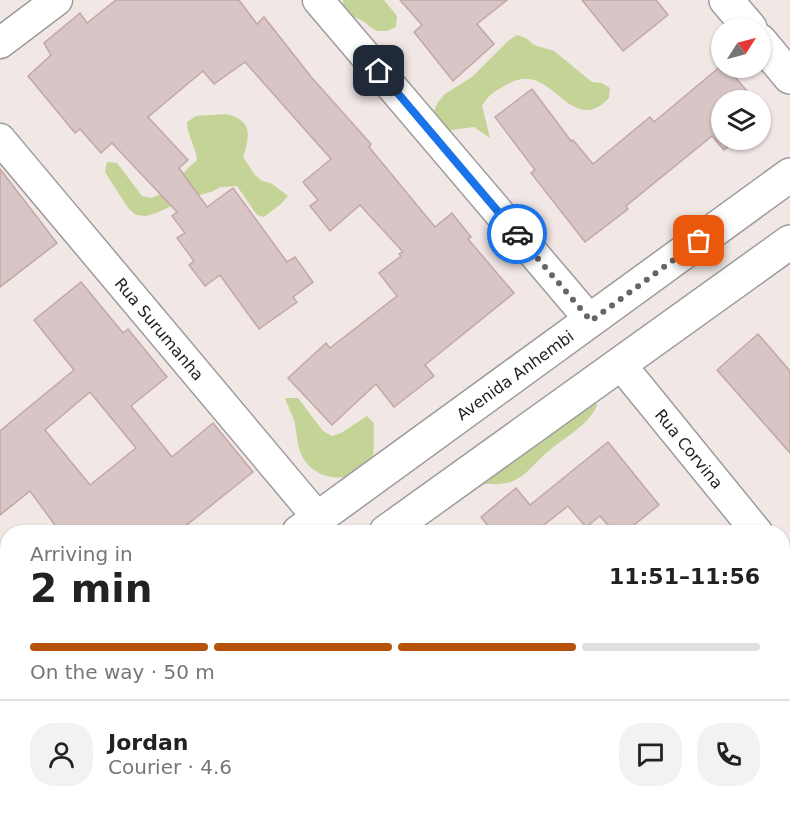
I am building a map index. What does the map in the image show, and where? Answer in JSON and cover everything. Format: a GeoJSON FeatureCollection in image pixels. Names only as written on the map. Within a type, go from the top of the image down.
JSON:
{"type":"FeatureCollection","features":[{"type":"Feature","properties":{"kind":"street"},"geometry":{"type":"LineString","coordinates":[[0,42],[57,0]]}},
{"type":"Feature","properties":{"kind":"street"},"geometry":{"type":"LineString","coordinates":[[318,0],[591,321]]}},
{"type":"Feature","properties":{"kind":"street"},"geometry":{"type":"LineString","coordinates":[[726,0],[741,18]]}},
{"type":"Feature","properties":{"kind":"street"},"geometry":{"type":"LineString","coordinates":[[771,54],[790,77]]}},
{"type":"Feature","properties":{"kind":"street","name":"Rua Surumanha"},"geometry":{"type":"LineString","coordinates":[[0,138],[308,525]]}},
{"type":"Feature","properties":{"kind":"street","name":"Avenida Anhembi"},"geometry":{"type":"LineString","coordinates":[[310,525],[790,175]]}},
{"type":"Feature","properties":{"kind":"street"},"geometry":{"type":"LineString","coordinates":[[396,525],[790,242]]}},
{"type":"Feature","properties":{"kind":"street","name":"Rua Corvina"},"geometry":{"type":"LineString","coordinates":[[621,365],[751,525]]}},
{"type":"Feature","properties":{"kind":"green space"},"geometry":{"type":"Polygon","coordinates":[[[343,0],[384,0],[397,16],[396,27],[387,31],[377,31],[348,14],[344,9],[343,0]]]}},
{"type":"Feature","properties":{"kind":"green space"},"geometry":{"type":"Polygon","coordinates":[[[517,35],[526,38],[534,45],[554,51],[592,82],[602,83],[610,88],[609,98],[597,107],[587,110],[577,108],[539,82],[519,79],[495,91],[482,106],[490,138],[474,127],[443,131],[433,113],[438,102],[445,94],[472,77],[517,35]]]}},
{"type":"Feature","properties":{"kind":"green space"},"geometry":{"type":"Polygon","coordinates":[[[226,114],[241,120],[245,125],[248,136],[243,157],[255,175],[262,181],[271,183],[288,196],[281,204],[264,217],[257,215],[237,186],[221,187],[146,216],[136,215],[128,208],[105,172],[107,162],[117,163],[142,196],[151,198],[161,194],[197,160],[187,122],[196,116],[226,114]]]}},
{"type":"Feature","properties":{"kind":"green space"},"geometry":{"type":"Polygon","coordinates":[[[594,396],[597,406],[587,420],[545,454],[525,474],[501,484],[484,484],[485,474],[594,396]]]}},
{"type":"Feature","properties":{"kind":"green space"},"geometry":{"type":"Polygon","coordinates":[[[285,398],[298,398],[323,431],[332,436],[341,433],[367,416],[374,423],[374,451],[370,464],[362,471],[344,477],[324,475],[315,471],[300,452],[294,421],[285,398]]]}},
{"type":"Feature","properties":{"kind":"building"},"geometry":{"type":"Polygon","coordinates":[[[116,0],[239,0],[257,24],[264,17],[312,78],[371,144],[369,147],[435,227],[452,213],[471,237],[468,239],[514,293],[425,365],[434,376],[394,407],[376,384],[332,425],[288,378],[326,343],[330,348],[397,296],[379,273],[403,252],[360,205],[330,231],[310,206],[318,200],[303,182],[331,159],[245,62],[214,84],[203,71],[148,117],[188,160],[179,168],[207,207],[233,188],[287,262],[295,257],[313,282],[293,297],[297,302],[259,329],[220,275],[205,286],[189,265],[194,261],[177,238],[185,233],[172,216],[177,212],[112,143],[101,153],[80,129],[75,133],[28,76],[51,55],[44,43],[80,13],[87,23],[116,0]]]}},
{"type":"Feature","properties":{"kind":"building"},"geometry":{"type":"Polygon","coordinates":[[[400,0],[507,0],[477,24],[494,44],[453,81],[414,32],[422,25],[400,0]]]}},
{"type":"Feature","properties":{"kind":"building"},"geometry":{"type":"Polygon","coordinates":[[[582,0],[656,0],[668,15],[623,51],[582,0]]]}},
{"type":"Feature","properties":{"kind":"building"},"geometry":{"type":"Polygon","coordinates":[[[711,74],[711,78],[736,78],[746,90],[711,90],[711,137],[626,206],[628,209],[585,242],[531,173],[535,170],[495,117],[532,89],[571,141],[573,140],[593,164],[650,117],[654,122],[711,74]]]}},
{"type":"Feature","properties":{"kind":"building"},"geometry":{"type":"Polygon","coordinates":[[[0,169],[57,243],[0,287],[0,169]]]}},
{"type":"Feature","properties":{"kind":"building"},"geometry":{"type":"Polygon","coordinates":[[[81,282],[123,333],[128,329],[167,377],[131,406],[172,457],[213,423],[253,472],[187,525],[55,525],[30,491],[0,515],[0,431],[74,370],[34,320],[81,282]],[[90,392],[45,430],[90,485],[136,448],[90,392]]]}},
{"type":"Feature","properties":{"kind":"building"},"geometry":{"type":"Polygon","coordinates":[[[758,334],[790,371],[790,453],[717,370],[758,334]]]}},
{"type":"Feature","properties":{"kind":"building"},"geometry":{"type":"Polygon","coordinates":[[[608,442],[659,505],[634,525],[608,525],[600,516],[589,525],[584,525],[568,506],[544,525],[487,525],[481,517],[516,488],[530,505],[608,442]]]}},
{"type":"Feature","properties":{"kind":"way so far"},"geometry":{"type":"LineString","coordinates":[[517,234],[591,321],[699,241]]}},
{"type":"Feature","properties":{"kind":"route"},"geometry":{"type":"LineString","coordinates":[[379,71],[517,234]]}}]}
